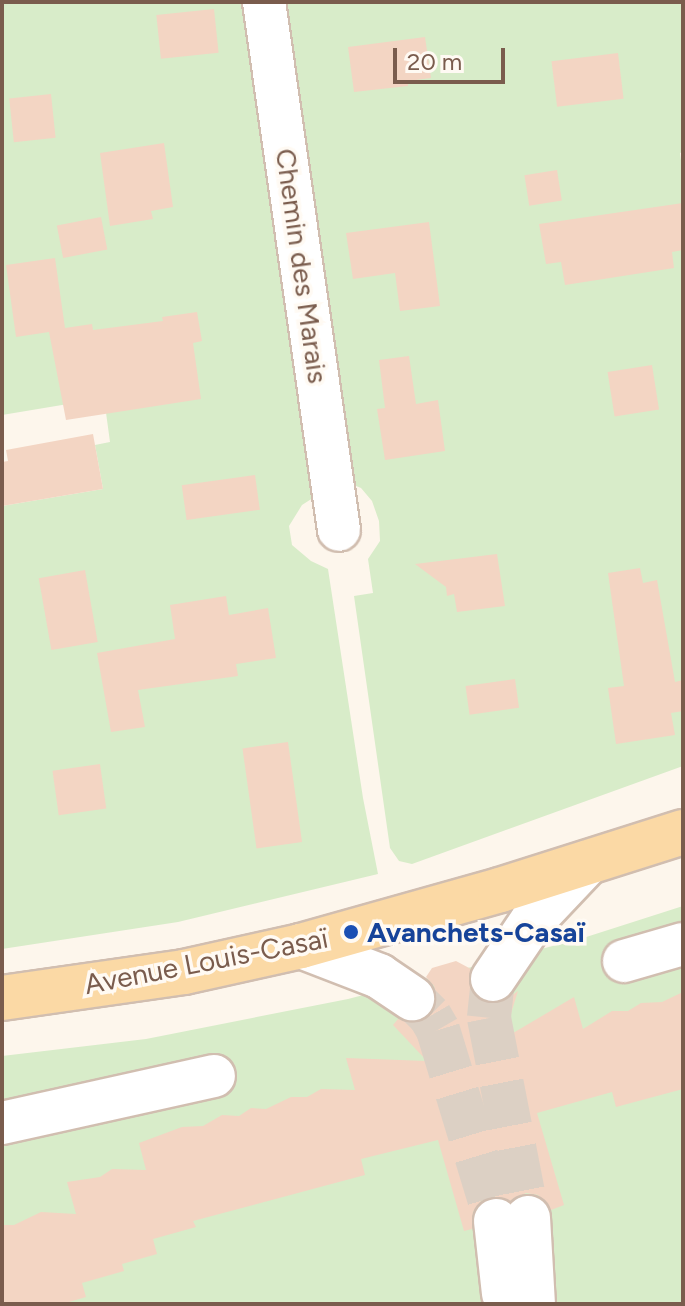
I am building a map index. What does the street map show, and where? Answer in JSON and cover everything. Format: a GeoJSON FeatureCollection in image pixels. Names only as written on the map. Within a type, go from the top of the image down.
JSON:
{"type":"FeatureCollection","features":[{"type":"Feature","properties":{"kind":"main road","name":"Avenue Louis-Casaï"},"geometry":{"type":"LineString","coordinates":[[2,998],[184,972],[301,946],[683,832]]}},
{"type":"Feature","properties":{"kind":"street","name":"Chemin des Marais"},"geometry":{"type":"LineString","coordinates":[[264,2],[339,530]]}},
{"type":"Feature","properties":{"kind":"street"},"geometry":{"type":"LineString","coordinates":[[493,979],[533,920],[587,863]]}},
{"type":"Feature","properties":{"kind":"street"},"geometry":{"type":"LineString","coordinates":[[624,961],[683,944]]}},
{"type":"Feature","properties":{"kind":"street"},"geometry":{"type":"LineString","coordinates":[[301,946],[379,976],[412,998]]}},
{"type":"Feature","properties":{"kind":"street"},"geometry":{"type":"LineString","coordinates":[[2,1123],[214,1076]]}},
{"type":"Feature","properties":{"kind":"street"},"geometry":{"type":"LineString","coordinates":[[504,1304],[504,1272],[512,1220],[533,1304]]}},
{"type":"Feature","properties":{"kind":"green space"},"geometry":{"type":"Polygon","coordinates":[[[2,2],[243,2],[316,496],[302,505],[289,526],[292,545],[311,561],[328,569],[363,798],[378,874],[178,922],[2,949],[2,506],[103,489],[95,445],[110,442],[104,398],[2,415],[2,2]]]}},
{"type":"Feature","properties":{"kind":"green space"},"geometry":{"type":"Polygon","coordinates":[[[281,2],[683,2],[683,152],[680,153],[683,175],[683,766],[412,864],[399,861],[390,848],[354,596],[373,593],[368,559],[380,541],[379,521],[372,501],[361,488],[349,483],[281,2]]]}},
{"type":"Feature","properties":{"kind":"green space"},"geometry":{"type":"Polygon","coordinates":[[[683,906],[683,1304],[2,1304],[2,1056],[146,1039],[348,999],[580,939],[683,906]]]}},
{"type":"Feature","properties":{"kind":"building"},"geometry":{"type":"Polygon","coordinates":[[[214,9],[219,53],[161,59],[156,15],[214,9]]]}},
{"type":"Feature","properties":{"kind":"building"},"geometry":{"type":"Polygon","coordinates":[[[425,37],[431,78],[408,81],[408,86],[354,92],[348,47],[425,37]]]}},
{"type":"Feature","properties":{"kind":"building"},"geometry":{"type":"Polygon","coordinates":[[[618,53],[624,99],[557,107],[551,61],[618,53]]]}},
{"type":"Feature","properties":{"kind":"building"},"geometry":{"type":"Polygon","coordinates":[[[51,94],[56,138],[14,142],[9,98],[51,94]]]}},
{"type":"Feature","properties":{"kind":"building"},"geometry":{"type":"Polygon","coordinates":[[[164,143],[173,207],[151,211],[153,219],[110,226],[100,153],[164,143]]]}},
{"type":"Feature","properties":{"kind":"building"},"geometry":{"type":"Polygon","coordinates":[[[557,170],[562,201],[529,206],[524,175],[557,170]]]}},
{"type":"Feature","properties":{"kind":"building"},"geometry":{"type":"Polygon","coordinates":[[[683,203],[683,250],[672,252],[674,268],[565,285],[561,262],[546,264],[539,224],[683,203]]]}},
{"type":"Feature","properties":{"kind":"building"},"geometry":{"type":"Polygon","coordinates":[[[101,217],[107,249],[63,258],[57,226],[101,217]]]}},
{"type":"Feature","properties":{"kind":"building"},"geometry":{"type":"Polygon","coordinates":[[[429,222],[440,306],[400,311],[395,273],[353,279],[346,233],[429,222]]]}},
{"type":"Feature","properties":{"kind":"building"},"geometry":{"type":"Polygon","coordinates":[[[55,258],[65,328],[92,324],[93,330],[163,321],[162,317],[197,312],[202,341],[193,343],[201,399],[66,420],[49,332],[16,337],[6,265],[55,258]]]}},
{"type":"Feature","properties":{"kind":"building"},"geometry":{"type":"Polygon","coordinates":[[[409,356],[416,404],[438,400],[445,451],[385,460],[377,409],[385,408],[379,360],[409,356]]]}},
{"type":"Feature","properties":{"kind":"building"},"geometry":{"type":"Polygon","coordinates":[[[652,365],[659,409],[615,416],[608,372],[652,365]]]}},
{"type":"Feature","properties":{"kind":"building"},"geometry":{"type":"Polygon","coordinates":[[[93,434],[103,489],[2,506],[2,462],[8,461],[6,450],[93,434]]]}},
{"type":"Feature","properties":{"kind":"building"},"geometry":{"type":"Polygon","coordinates":[[[255,475],[260,510],[187,520],[182,485],[255,475]]]}},
{"type":"Feature","properties":{"kind":"building"},"geometry":{"type":"Polygon","coordinates":[[[497,554],[505,606],[457,612],[454,594],[447,596],[446,587],[415,564],[497,554]]]}},
{"type":"Feature","properties":{"kind":"building"},"geometry":{"type":"Polygon","coordinates":[[[640,568],[643,583],[657,580],[675,682],[683,680],[683,711],[671,713],[675,735],[616,744],[608,688],[624,686],[608,573],[640,568]]]}},
{"type":"Feature","properties":{"kind":"building"},"geometry":{"type":"Polygon","coordinates":[[[85,570],[98,642],[51,650],[39,578],[85,570]]]}},
{"type":"Feature","properties":{"kind":"building"},"geometry":{"type":"Polygon","coordinates":[[[226,596],[229,615],[268,608],[276,658],[236,664],[238,676],[138,690],[145,727],[111,732],[97,653],[175,639],[170,605],[226,596]]]}},
{"type":"Feature","properties":{"kind":"building"},"geometry":{"type":"Polygon","coordinates":[[[515,679],[519,708],[470,715],[465,686],[515,679]]]}},
{"type":"Feature","properties":{"kind":"building"},"geometry":{"type":"Polygon","coordinates":[[[288,742],[302,842],[257,848],[242,748],[288,742]]]}},
{"type":"Feature","properties":{"kind":"building"},"geometry":{"type":"Polygon","coordinates":[[[100,764],[106,809],[59,815],[52,771],[100,764]]]}},
{"type":"Feature","properties":{"kind":"building"},"geometry":{"type":"Polygon","coordinates":[[[456,961],[471,969],[470,989],[480,1000],[490,1004],[503,1002],[518,991],[503,1039],[574,997],[583,1029],[612,1011],[628,1011],[641,1003],[662,1002],[683,992],[683,1089],[616,1107],[612,1092],[537,1113],[564,1205],[551,1210],[538,1195],[526,1193],[510,1201],[493,1196],[481,1201],[473,1212],[472,1229],[464,1231],[438,1140],[361,1159],[365,1175],[193,1221],[196,1227],[153,1239],[157,1254],[122,1264],[124,1271],[82,1283],[86,1297],[62,1304],[2,1304],[2,1225],[14,1225],[41,1212],[76,1214],[67,1182],[100,1177],[112,1169],[146,1170],[139,1143],[182,1127],[203,1126],[222,1115],[239,1116],[251,1108],[266,1109],[291,1097],[307,1097],[321,1089],[355,1090],[346,1058],[427,1061],[393,1025],[398,1019],[411,1023],[424,1020],[432,1012],[437,999],[434,986],[426,977],[432,968],[456,961]]]}},
{"type":"Feature","properties":{"kind":"tunnel"},"geometry":{"type":"LineString","coordinates":[[493,979],[489,1018],[528,1218]]}},
{"type":"Feature","properties":{"kind":"tunnel"},"geometry":{"type":"LineString","coordinates":[[412,998],[430,1016],[438,1030],[496,1221]]}},
{"type":"Feature","properties":{"kind":"place","name":"Avanchets-Casaï"},"geometry":{"type":"Point","coordinates":[351,932]}}]}
